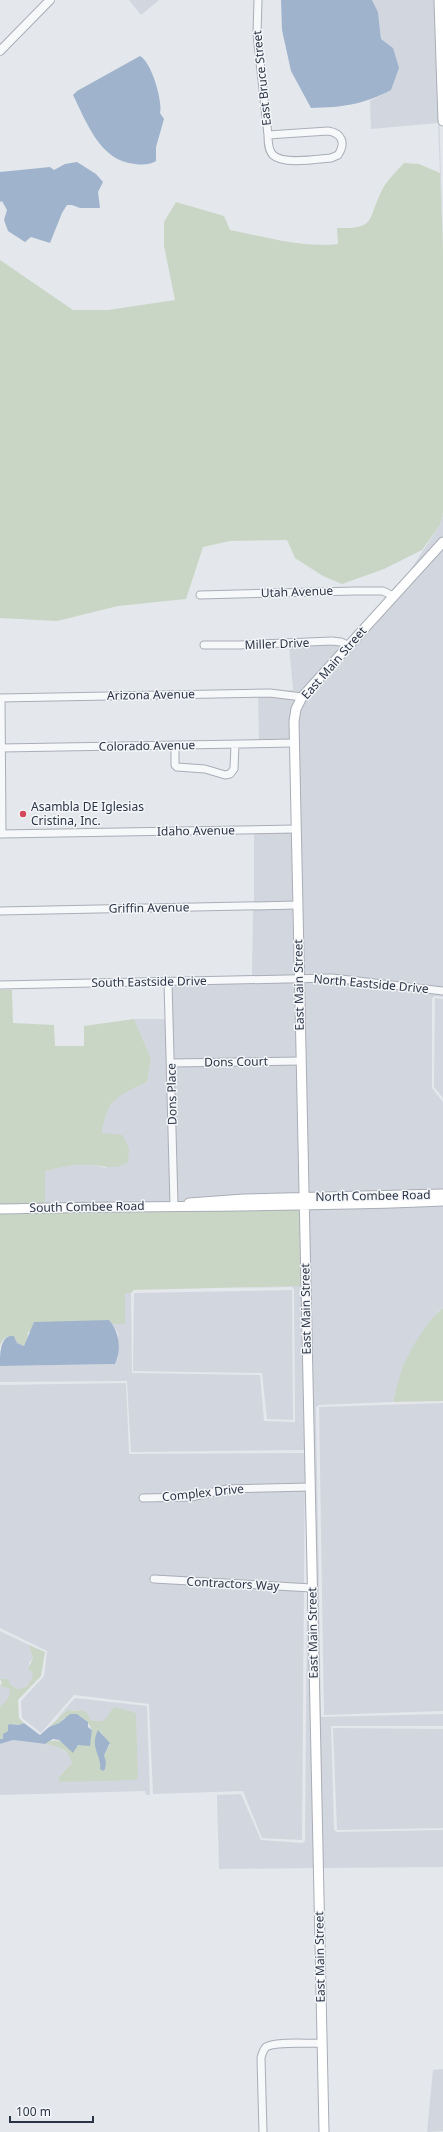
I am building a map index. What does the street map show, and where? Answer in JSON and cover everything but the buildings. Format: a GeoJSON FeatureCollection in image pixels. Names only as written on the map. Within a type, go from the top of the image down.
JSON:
{"type":"FeatureCollection","features":[{"type":"Feature","properties":{"kind":"main road"},"geometry":{"type":"LineString","coordinates":[[439,0],[442,33],[443,121]]}},
{"type":"Feature","properties":{"kind":"main road","name":"East Main Street"},"geometry":{"type":"LineString","coordinates":[[324,2132],[298,905],[293,743],[294,721],[296,709],[302,697],[443,542]]}},
{"type":"Feature","properties":{"kind":"main road","name":"North Combee Road"},"geometry":{"type":"LineString","coordinates":[[304,1202],[443,1194]]}},
{"type":"Feature","properties":{"kind":"main road","name":"North Combee Road"},"geometry":{"type":"LineString","coordinates":[[304,1202],[443,1201]]}},
{"type":"Feature","properties":{"kind":"main road","name":"South Combee Road"},"geometry":{"type":"LineString","coordinates":[[0,1209],[174,1205],[199,1208],[304,1202]]}},
{"type":"Feature","properties":{"kind":"street"},"geometry":{"type":"LineString","coordinates":[[0,51],[50,0]]}},
{"type":"Feature","properties":{"kind":"street","name":"East Bruce Street"},"geometry":{"type":"LineString","coordinates":[[258,0],[256,34],[268,135],[270,148],[273,155],[280,160],[316,160],[331,158],[338,155],[343,143],[341,136],[336,132],[314,131],[268,135]]}},
{"type":"Feature","properties":{"kind":"street","name":"Utah Avenue"},"geometry":{"type":"LineString","coordinates":[[200,595],[355,590],[384,591],[393,596]]}},
{"type":"Feature","properties":{"kind":"street","name":"Miller Drive"},"geometry":{"type":"LineString","coordinates":[[204,645],[246,645],[332,641],[341,642],[349,646]]}},
{"type":"Feature","properties":{"kind":"street","name":"Arizona Avenue"},"geometry":{"type":"LineString","coordinates":[[0,698],[270,693],[302,697]]}},
{"type":"Feature","properties":{"kind":"street"},"geometry":{"type":"LineString","coordinates":[[0,698],[2,748],[1,834]]}},
{"type":"Feature","properties":{"kind":"street","name":"Colorado Avenue"},"geometry":{"type":"LineString","coordinates":[[2,748],[293,743]]}},
{"type":"Feature","properties":{"kind":"street"},"geometry":{"type":"LineString","coordinates":[[175,746],[175,765],[177,768],[205,770],[225,775],[230,774],[234,769],[235,745]]}},
{"type":"Feature","properties":{"kind":"street","name":"Idaho Avenue"},"geometry":{"type":"LineString","coordinates":[[1,834],[296,829]]}},
{"type":"Feature","properties":{"kind":"street","name":"Griffin Avenue"},"geometry":{"type":"LineString","coordinates":[[0,911],[298,905]]}},
{"type":"Feature","properties":{"kind":"street","name":"South Eastside Drive"},"geometry":{"type":"LineString","coordinates":[[0,985],[299,978]]}},
{"type":"Feature","properties":{"kind":"street","name":"North Eastside Drive"},"geometry":{"type":"LineString","coordinates":[[299,978],[332,978],[443,991]]}},
{"type":"Feature","properties":{"kind":"street","name":"Dons Place"},"geometry":{"type":"LineString","coordinates":[[168,982],[174,1205]]}},
{"type":"Feature","properties":{"kind":"street","name":"Dons Court"},"geometry":{"type":"LineString","coordinates":[[171,1063],[301,1061]]}},
{"type":"Feature","properties":{"kind":"street","name":"Complex Drive"},"geometry":{"type":"LineString","coordinates":[[143,1498],[191,1497],[227,1489],[310,1486]]}},
{"type":"Feature","properties":{"kind":"street","name":"Contractors Way"},"geometry":{"type":"LineString","coordinates":[[154,1579],[312,1588]]}},
{"type":"Feature","properties":{"kind":"street"},"geometry":{"type":"LineString","coordinates":[[263,2132],[261,2058],[263,2052],[266,2048],[274,2044],[322,2043]]}},
{"type":"Feature","properties":{"kind":"shaded area"},"geometry":{"type":"Polygon","coordinates":[[[129,0],[159,0],[141,15],[129,0]]]}},
{"type":"Feature","properties":{"kind":"shaded area"},"geometry":{"type":"Polygon","coordinates":[[[372,0],[436,0],[443,249],[438,123],[371,129],[370,101],[391,90],[393,48],[381,39],[378,12],[372,0]]]}},
{"type":"Feature","properties":{"kind":"shaded area"},"geometry":{"type":"Polygon","coordinates":[[[443,512],[443,537],[403,581],[440,525],[443,512]]]}},
{"type":"Feature","properties":{"kind":"shaded area"},"geometry":{"type":"Polygon","coordinates":[[[443,547],[443,988],[302,975],[297,745],[299,710],[304,701],[443,547]]]}},
{"type":"Feature","properties":{"kind":"shaded area"},"geometry":{"type":"Polygon","coordinates":[[[332,644],[344,647],[301,694],[280,691],[293,690],[289,646],[332,644]]]}},
{"type":"Feature","properties":{"kind":"shaded area"},"geometry":{"type":"Polygon","coordinates":[[[258,696],[298,699],[290,740],[259,741],[258,696]]]}},
{"type":"Feature","properties":{"kind":"shaded area"},"geometry":{"type":"Polygon","coordinates":[[[254,832],[292,832],[294,902],[254,903],[254,832]]]}},
{"type":"Feature","properties":{"kind":"shaded area"},"geometry":{"type":"Polygon","coordinates":[[[294,908],[295,975],[172,979],[252,975],[253,909],[294,908]]]}},
{"type":"Feature","properties":{"kind":"shaded area"},"geometry":{"type":"Polygon","coordinates":[[[296,981],[298,1058],[174,1060],[172,985],[296,981]]]}},
{"type":"Feature","properties":{"kind":"shaded area"},"geometry":{"type":"Polygon","coordinates":[[[302,981],[331,981],[443,994],[443,997],[435,996],[432,998],[432,1088],[443,1102],[443,1192],[307,1195],[302,981]]]}},
{"type":"Feature","properties":{"kind":"shaded area"},"geometry":{"type":"Polygon","coordinates":[[[435,998],[443,999],[443,1098],[434,1087],[435,998]]]}},
{"type":"Feature","properties":{"kind":"shaded area"},"geometry":{"type":"Polygon","coordinates":[[[134,1019],[166,1019],[171,1202],[45,1205],[44,1171],[65,1166],[89,1164],[106,1168],[102,1133],[104,1115],[117,1096],[147,1082],[151,1058],[134,1019]]]}},
{"type":"Feature","properties":{"kind":"shaded area"},"geometry":{"type":"Polygon","coordinates":[[[298,1064],[301,1195],[211,1197],[177,1202],[174,1066],[298,1064]]]}},
{"type":"Feature","properties":{"kind":"shaded area"},"geometry":{"type":"Polygon","coordinates":[[[443,1204],[443,1308],[437,1312],[402,1370],[393,1402],[319,1405],[316,1407],[321,1717],[443,1714],[443,1726],[331,1726],[334,1830],[337,1832],[443,1830],[443,1867],[322,1868],[307,1208],[443,1204]]]}},
{"type":"Feature","properties":{"kind":"shaded area"},"geometry":{"type":"Polygon","coordinates":[[[303,1286],[306,1450],[131,1452],[127,1381],[0,1382],[0,1366],[115,1364],[118,1358],[118,1333],[112,1324],[125,1324],[125,1293],[131,1293],[132,1373],[260,1375],[264,1421],[295,1422],[294,1289],[292,1287],[235,1288],[303,1286]]]}},
{"type":"Feature","properties":{"kind":"shaded area"},"geometry":{"type":"Polygon","coordinates":[[[292,1290],[293,1420],[267,1419],[262,1373],[133,1371],[134,1293],[292,1290]]]}},
{"type":"Feature","properties":{"kind":"shaded area"},"geometry":{"type":"Polygon","coordinates":[[[126,1383],[129,1454],[305,1453],[302,1840],[262,1838],[243,1791],[153,1794],[149,1704],[74,1695],[41,1733],[22,1718],[21,1701],[44,1676],[47,1651],[0,1628],[0,1385],[126,1383]]]}},
{"type":"Feature","properties":{"kind":"shaded area"},"geometry":{"type":"Polygon","coordinates":[[[443,1403],[443,1711],[324,1715],[319,1407],[443,1403]]]}},
{"type":"Feature","properties":{"kind":"shaded area"},"geometry":{"type":"Polygon","coordinates":[[[307,1591],[309,1591],[315,1868],[219,1869],[217,1795],[241,1794],[261,1840],[302,1843],[305,1841],[307,1591]]]}},
{"type":"Feature","properties":{"kind":"shaded area"},"geometry":{"type":"Polygon","coordinates":[[[0,1631],[31,1646],[33,1658],[29,1663],[30,1671],[34,1673],[30,1683],[22,1689],[17,1689],[10,1684],[7,1679],[0,1679],[0,1631]]]}},
{"type":"Feature","properties":{"kind":"shaded area"},"geometry":{"type":"Polygon","coordinates":[[[0,1686],[10,1689],[10,1696],[7,1702],[0,1706],[0,1686]]]}},
{"type":"Feature","properties":{"kind":"shaded area"},"geometry":{"type":"Polygon","coordinates":[[[75,1698],[147,1706],[150,1795],[146,1795],[145,1791],[0,1795],[0,1744],[13,1740],[58,1746],[70,1756],[72,1763],[58,1778],[59,1782],[137,1778],[136,1715],[134,1712],[114,1708],[107,1719],[100,1722],[91,1720],[76,1710],[67,1710],[55,1720],[75,1698]]]}},
{"type":"Feature","properties":{"kind":"shaded area"},"geometry":{"type":"Polygon","coordinates":[[[333,1728],[443,1729],[443,1828],[337,1830],[333,1728]]]}},
{"type":"Feature","properties":{"kind":"shaded area"},"geometry":{"type":"Polygon","coordinates":[[[443,2069],[443,2131],[427,2132],[433,2070],[443,2069]]]}},
{"type":"Feature","properties":{"kind":"green space"},"geometry":{"type":"Polygon","coordinates":[[[404,163],[419,164],[440,173],[443,249],[443,512],[440,525],[422,550],[384,569],[342,584],[323,576],[295,558],[287,540],[230,541],[203,547],[186,599],[118,606],[57,621],[0,618],[0,260],[73,310],[108,310],[175,300],[164,246],[164,222],[176,202],[224,216],[230,230],[270,239],[297,243],[324,245],[338,244],[337,228],[350,228],[364,225],[371,216],[383,188],[404,163]]]}},
{"type":"Feature","properties":{"kind":"green space"},"geometry":{"type":"Polygon","coordinates":[[[0,990],[12,990],[13,1023],[54,1025],[55,1046],[84,1046],[84,1026],[134,1019],[151,1058],[147,1082],[128,1091],[115,1100],[110,1106],[104,1122],[102,1133],[122,1135],[129,1148],[128,1162],[114,1167],[77,1165],[45,1171],[45,1205],[0,1206],[0,990]]]}},
{"type":"Feature","properties":{"kind":"green space"},"geometry":{"type":"Polygon","coordinates":[[[301,1208],[303,1286],[134,1290],[131,1293],[125,1293],[125,1324],[112,1324],[109,1320],[28,1332],[27,1340],[24,1346],[17,1343],[14,1336],[9,1336],[3,1340],[0,1345],[0,1211],[301,1208]]]}},
{"type":"Feature","properties":{"kind":"green space"},"geometry":{"type":"Polygon","coordinates":[[[443,1308],[443,1401],[393,1402],[401,1373],[409,1354],[425,1327],[443,1308]]]}},
{"type":"Feature","properties":{"kind":"green space"},"geometry":{"type":"Polygon","coordinates":[[[29,1645],[45,1652],[41,1676],[18,1700],[19,1718],[24,1723],[18,1725],[8,1725],[8,1731],[3,1739],[0,1739],[0,1706],[8,1699],[10,1689],[0,1686],[2,1683],[0,1679],[8,1679],[10,1684],[17,1689],[28,1685],[33,1673],[28,1669],[33,1658],[29,1645]]]}},
{"type":"Feature","properties":{"kind":"green space"},"geometry":{"type":"Polygon","coordinates":[[[114,1707],[134,1712],[136,1714],[138,1778],[134,1780],[59,1782],[58,1778],[72,1763],[65,1751],[45,1744],[57,1741],[64,1743],[74,1751],[76,1746],[90,1743],[92,1730],[87,1721],[77,1714],[64,1718],[59,1723],[49,1727],[67,1710],[85,1711],[91,1720],[103,1721],[114,1707]],[[100,1731],[102,1764],[105,1758],[103,1755],[110,1745],[100,1731]]]}},
{"type":"Feature","properties":{"kind":"water"},"geometry":{"type":"Polygon","coordinates":[[[281,0],[372,0],[378,12],[381,39],[393,48],[399,68],[391,90],[362,102],[333,107],[311,108],[291,71],[282,30],[281,0]]]}},
{"type":"Feature","properties":{"kind":"water"},"geometry":{"type":"Polygon","coordinates":[[[140,56],[144,59],[152,73],[160,100],[160,113],[164,119],[156,147],[156,161],[143,165],[123,161],[113,156],[104,148],[96,139],[73,95],[77,91],[140,56]]]}},
{"type":"Feature","properties":{"kind":"water"},"geometry":{"type":"Polygon","coordinates":[[[77,162],[96,174],[103,182],[98,192],[100,208],[80,208],[67,205],[62,213],[50,243],[31,237],[25,242],[8,231],[4,220],[7,210],[2,201],[0,202],[0,172],[50,167],[54,170],[65,164],[77,162]]]}},
{"type":"Feature","properties":{"kind":"water"},"geometry":{"type":"Polygon","coordinates":[[[109,1320],[117,1335],[119,1347],[115,1364],[0,1366],[3,1341],[9,1336],[14,1336],[17,1343],[24,1346],[34,1322],[109,1320]]]}},
{"type":"Feature","properties":{"kind":"water"},"geometry":{"type":"Polygon","coordinates":[[[70,1714],[77,1714],[88,1722],[88,1727],[92,1730],[90,1746],[78,1745],[73,1753],[59,1740],[53,1739],[45,1744],[13,1740],[0,1744],[0,1739],[3,1739],[3,1734],[8,1731],[8,1725],[10,1724],[18,1725],[24,1723],[40,1735],[49,1727],[59,1723],[70,1714]]]}},
{"type":"Feature","properties":{"kind":"water"},"geometry":{"type":"Polygon","coordinates":[[[98,1730],[110,1743],[104,1755],[106,1762],[105,1769],[103,1771],[100,1769],[95,1747],[98,1730]]]}},
{"type":"Feature","properties":{"kind":"place","name":"Asambla DE Iglesias Cristina, Inc."},"geometry":{"type":"Point","coordinates":[23,814]}}]}
